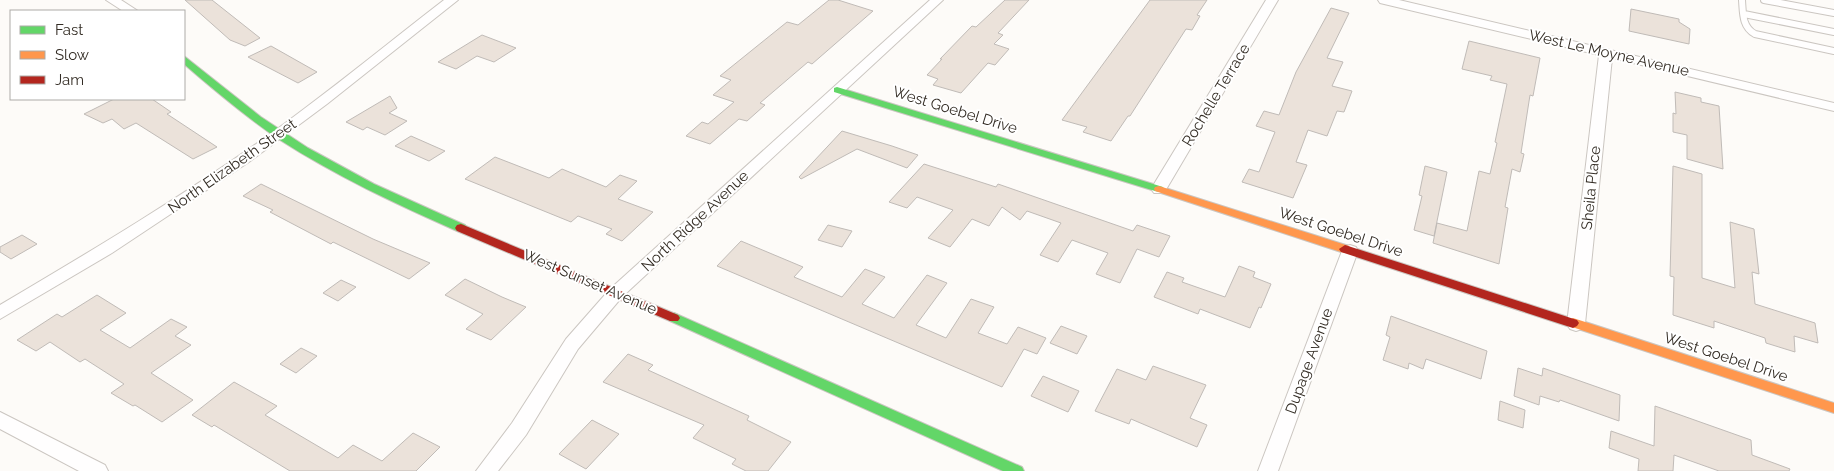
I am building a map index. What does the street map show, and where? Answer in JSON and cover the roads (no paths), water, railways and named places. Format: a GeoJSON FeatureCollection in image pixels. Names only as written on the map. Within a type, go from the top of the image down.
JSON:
{"type":"FeatureCollection","features":[{"type":"Feature","properties":{"kind":"street"},"geometry":{"type":"LineString","coordinates":[[112,0],[130,10]]}},
{"type":"Feature","properties":{"kind":"street","name":"North Elizabeth Street"},"geometry":{"type":"LineString","coordinates":[[0,313],[131,236],[277,135],[452,0]]}},
{"type":"Feature","properties":{"kind":"street","name":"North Ridge Avenue"},"geometry":{"type":"LineString","coordinates":[[486,471],[518,429],[572,344],[616,293],[937,0]]}},
{"type":"Feature","properties":{"kind":"street","name":"Rochelle Terrace"},"geometry":{"type":"LineString","coordinates":[[1159,189],[1272,0]]}},
{"type":"Feature","properties":{"kind":"street","name":"West Le Moyne Avenue"},"geometry":{"type":"LineString","coordinates":[[1384,0],[1834,107]]}},
{"type":"Feature","properties":{"kind":"street","name":"Sheila Place"},"geometry":{"type":"LineString","coordinates":[[1576,324],[1606,53]]}},
{"type":"Feature","properties":{"kind":"street","name":"West Sunset Avenue"},"geometry":{"type":"LineString","coordinates":[[185,60],[222,94],[277,135],[330,167],[422,212],[616,293],[1017,471]]}},
{"type":"Feature","properties":{"kind":"street","name":"West Goebel Drive"},"geometry":{"type":"LineString","coordinates":[[837,90],[1159,189],[1834,408]]}},
{"type":"Feature","properties":{"kind":"street","name":"Dupage Avenue"},"geometry":{"type":"LineString","coordinates":[[1268,471],[1350,251]]}},
{"type":"Feature","properties":{"kind":"street"},"geometry":{"type":"LineString","coordinates":[[0,420],[98,471]]}},
{"type":"Feature","properties":{"kind":"lane"},"geometry":{"type":"LineString","coordinates":[[1742,0],[1745,23],[1749,31],[1763,37],[1834,51]]}},
{"type":"Feature","properties":{"kind":"lane"},"geometry":{"type":"LineString","coordinates":[[1764,0],[1834,13]]}},
{"type":"Feature","properties":{"kind":"lane"},"geometry":{"type":"LineString","coordinates":[[1744,14],[1834,32]]}}]}
